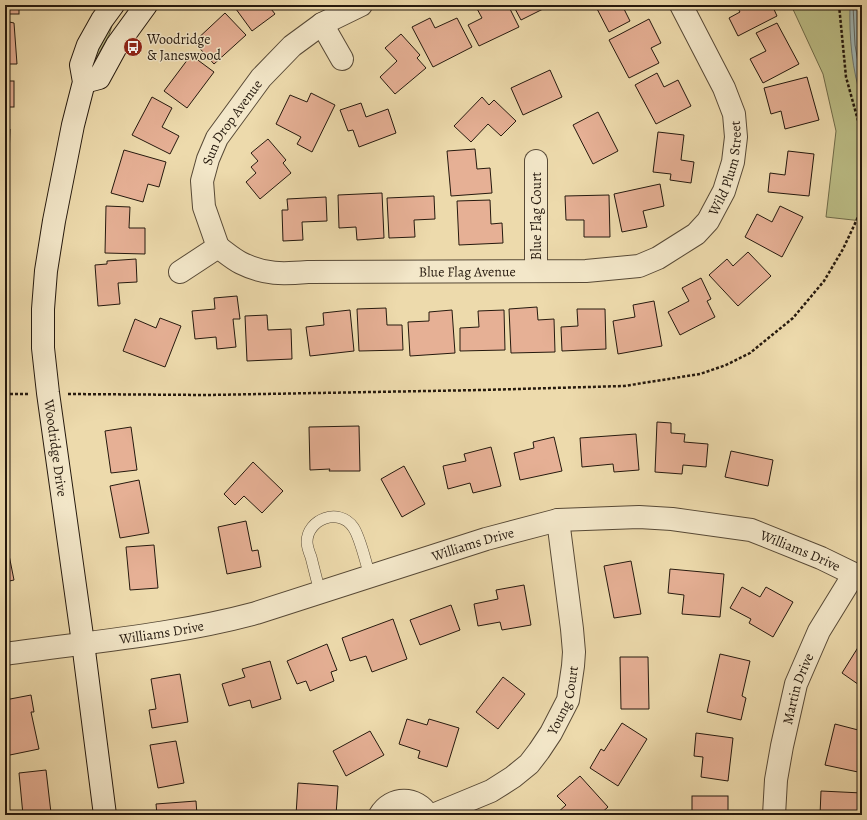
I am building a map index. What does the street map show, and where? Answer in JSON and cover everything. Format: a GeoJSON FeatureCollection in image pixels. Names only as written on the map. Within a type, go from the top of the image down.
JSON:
{"type":"FeatureCollection","features":[{"type":"Feature","properties":{"kind":"street","name":"Woodridge Drive"},"geometry":{"type":"LineString","coordinates":[[105,815],[83,643],[48,393],[43,348],[43,309],[46,271],[54,221],[73,125],[84,82],[81,65],[102,20],[113,5]]}},
{"type":"Feature","properties":{"kind":"street","name":"Sun Drop Avenue"},"geometry":{"type":"LineString","coordinates":[[218,247],[204,207],[202,181],[208,159],[217,138],[261,78],[292,46],[322,24],[361,5]]}},
{"type":"Feature","properties":{"kind":"street","name":"Wild Plum Street"},"geometry":{"type":"LineString","coordinates":[[681,5],[724,88],[734,114],[736,137],[733,162],[724,191],[708,220]]}},
{"type":"Feature","properties":{"kind":"street"},"geometry":{"type":"LineString","coordinates":[[84,82],[99,78],[140,7]]}},
{"type":"Feature","properties":{"kind":"street"},"geometry":{"type":"LineString","coordinates":[[322,24],[342,59]]}},
{"type":"Feature","properties":{"kind":"street","name":"Blue Flag Court"},"geometry":{"type":"LineString","coordinates":[[536,161],[536,271]]}},
{"type":"Feature","properties":{"kind":"street","name":"Blue Flag Avenue"},"geometry":{"type":"LineString","coordinates":[[218,247],[240,263],[264,272],[284,274],[308,272],[586,270],[639,266],[678,247],[696,234],[708,220]]}},
{"type":"Feature","properties":{"kind":"street"},"geometry":{"type":"LineString","coordinates":[[180,272],[218,247]]}},
{"type":"Feature","properties":{"kind":"street","name":"Williams Drive"},"geometry":{"type":"LineString","coordinates":[[5,654],[187,629],[224,622],[486,539],[558,520],[646,518],[672,519],[751,530],[822,558],[858,576]]}},
{"type":"Feature","properties":{"kind":"street","name":"Young Court"},"geometry":{"type":"LineString","coordinates":[[434,815],[491,791],[514,778],[529,764],[539,751],[551,733],[568,700],[573,666],[573,644],[558,520]]}},
{"type":"Feature","properties":{"kind":"street","name":"Martin Drive"},"geometry":{"type":"LineString","coordinates":[[774,815],[776,780],[796,684],[819,631],[858,576]]}},
{"type":"Feature","properties":{"kind":"street"},"geometry":{"type":"LineString","coordinates":[[380,815],[386,807],[393,802],[402,800],[418,804],[428,815]]}},
{"type":"Feature","properties":{"kind":"lane"},"geometry":{"type":"LineString","coordinates":[[320,592],[307,542],[309,530],[325,517],[336,516],[346,521],[353,527],[370,576]]}},
{"type":"Feature","properties":{"kind":"path"},"geometry":{"type":"LineString","coordinates":[[839,5],[846,77],[862,135]]}},
{"type":"Feature","properties":{"kind":"path"},"geometry":{"type":"LineString","coordinates":[[64,394],[216,395],[624,386],[700,374],[726,365],[750,353],[793,318],[824,281],[844,249],[862,211]]}},
{"type":"Feature","properties":{"kind":"path"},"geometry":{"type":"LineString","coordinates":[[5,394],[33,394]]}},
{"type":"Feature","properties":{"kind":"green space"},"geometry":{"type":"Polygon","coordinates":[[[791,5],[862,5],[862,221],[826,217],[836,131],[823,74],[791,5]]]}},
{"type":"Feature","properties":{"kind":"green space"},"geometry":{"type":"Polygon","coordinates":[[[113,22],[109,35],[89,71],[100,42],[113,22]]]}},
{"type":"Feature","properties":{"kind":"water"},"geometry":{"type":"Polygon","coordinates":[[[850,5],[862,5],[862,100],[852,53],[850,5]]]}},
{"type":"Feature","properties":{"kind":"building"},"geometry":{"type":"Polygon","coordinates":[[[5,5],[19,5],[19,14],[5,14],[5,5]]]}},
{"type":"Feature","properties":{"kind":"building"},"geometry":{"type":"Polygon","coordinates":[[[233,5],[268,5],[275,14],[252,31],[233,5]]]}},
{"type":"Feature","properties":{"kind":"building"},"geometry":{"type":"Polygon","coordinates":[[[475,5],[508,5],[519,27],[479,46],[468,25],[482,18],[475,5]]]}},
{"type":"Feature","properties":{"kind":"building"},"geometry":{"type":"Polygon","coordinates":[[[513,5],[551,5],[521,20],[513,5]]]}},
{"type":"Feature","properties":{"kind":"building"},"geometry":{"type":"Polygon","coordinates":[[[595,5],[622,5],[630,21],[609,32],[595,5]]]}},
{"type":"Feature","properties":{"kind":"building"},"geometry":{"type":"Polygon","coordinates":[[[736,5],[772,5],[777,16],[738,36],[729,18],[740,12],[736,5]]]}},
{"type":"Feature","properties":{"kind":"building"},"geometry":{"type":"Polygon","coordinates":[[[225,13],[246,35],[214,64],[194,42],[225,13]]]}},
{"type":"Feature","properties":{"kind":"building"},"geometry":{"type":"Polygon","coordinates":[[[430,18],[435,28],[457,18],[472,47],[433,67],[412,27],[430,18]]]}},
{"type":"Feature","properties":{"kind":"building"},"geometry":{"type":"Polygon","coordinates":[[[649,19],[661,43],[651,48],[659,63],[629,78],[609,40],[649,19]]]}},
{"type":"Feature","properties":{"kind":"building"},"geometry":{"type":"Polygon","coordinates":[[[5,21],[14,23],[17,64],[5,64],[5,21]]]}},
{"type":"Feature","properties":{"kind":"building"},"geometry":{"type":"Polygon","coordinates":[[[777,23],[799,64],[763,83],[750,59],[766,51],[756,33],[777,23]]]}},
{"type":"Feature","properties":{"kind":"building"},"geometry":{"type":"Polygon","coordinates":[[[401,34],[420,55],[417,58],[426,68],[395,94],[380,77],[397,61],[385,48],[401,34]]]}},
{"type":"Feature","properties":{"kind":"building"},"geometry":{"type":"Polygon","coordinates":[[[191,55],[214,72],[187,108],[164,91],[191,55]]]}},
{"type":"Feature","properties":{"kind":"building"},"geometry":{"type":"Polygon","coordinates":[[[550,70],[562,97],[523,115],[511,88],[550,70]]]}},
{"type":"Feature","properties":{"kind":"building"},"geometry":{"type":"Polygon","coordinates":[[[657,73],[664,87],[678,80],[691,106],[656,124],[635,85],[657,73]]]}},
{"type":"Feature","properties":{"kind":"building"},"geometry":{"type":"Polygon","coordinates":[[[807,77],[819,120],[785,129],[781,111],[771,114],[764,88],[807,77]]]}},
{"type":"Feature","properties":{"kind":"building"},"geometry":{"type":"Polygon","coordinates":[[[5,81],[14,81],[14,107],[5,107],[5,81]]]}},
{"type":"Feature","properties":{"kind":"building"},"geometry":{"type":"Polygon","coordinates":[[[311,93],[335,105],[312,152],[297,144],[301,137],[276,124],[290,95],[307,102],[311,93]]]}},
{"type":"Feature","properties":{"kind":"building"},"geometry":{"type":"Polygon","coordinates":[[[152,97],[172,108],[162,127],[179,136],[170,154],[132,135],[152,97]]]}},
{"type":"Feature","properties":{"kind":"building"},"geometry":{"type":"Polygon","coordinates":[[[482,97],[489,105],[494,100],[516,121],[501,136],[488,124],[471,142],[454,126],[482,97]]]}},
{"type":"Feature","properties":{"kind":"building"},"geometry":{"type":"Polygon","coordinates":[[[361,103],[366,117],[388,109],[396,133],[359,147],[353,130],[348,131],[340,110],[361,103]]]}},
{"type":"Feature","properties":{"kind":"building"},"geometry":{"type":"Polygon","coordinates":[[[598,112],[618,151],[593,164],[573,125],[598,112]]]}},
{"type":"Feature","properties":{"kind":"building"},"geometry":{"type":"Polygon","coordinates":[[[5,129],[10,129],[9,158],[5,158],[5,129]]]}},
{"type":"Feature","properties":{"kind":"building"},"geometry":{"type":"Polygon","coordinates":[[[658,132],[684,135],[681,160],[694,162],[691,183],[670,180],[671,174],[653,172],[658,132]]]}},
{"type":"Feature","properties":{"kind":"building"},"geometry":{"type":"Polygon","coordinates":[[[268,139],[286,160],[283,163],[291,173],[260,199],[246,182],[256,173],[251,167],[258,161],[251,153],[268,139]]]}},
{"type":"Feature","properties":{"kind":"building"},"geometry":{"type":"Polygon","coordinates":[[[475,149],[477,169],[490,168],[492,193],[451,196],[447,151],[475,149]]]}},
{"type":"Feature","properties":{"kind":"building"},"geometry":{"type":"Polygon","coordinates":[[[124,150],[166,162],[159,187],[148,184],[143,202],[111,193],[124,150]]]}},
{"type":"Feature","properties":{"kind":"building"},"geometry":{"type":"Polygon","coordinates":[[[788,151],[814,154],[809,196],[768,192],[770,173],[785,175],[788,151]]]}},
{"type":"Feature","properties":{"kind":"building"},"geometry":{"type":"Polygon","coordinates":[[[660,184],[664,206],[643,211],[647,227],[622,232],[614,194],[660,184]]]}},
{"type":"Feature","properties":{"kind":"building"},"geometry":{"type":"Polygon","coordinates":[[[382,193],[384,238],[357,240],[356,227],[339,228],[338,195],[382,193]]]}},
{"type":"Feature","properties":{"kind":"building"},"geometry":{"type":"Polygon","coordinates":[[[609,195],[610,237],[584,237],[584,220],[566,220],[565,196],[609,195]]]}},
{"type":"Feature","properties":{"kind":"building"},"geometry":{"type":"Polygon","coordinates":[[[434,196],[435,219],[414,220],[415,237],[389,238],[387,198],[434,196]]]}},
{"type":"Feature","properties":{"kind":"building"},"geometry":{"type":"Polygon","coordinates":[[[326,197],[327,221],[302,222],[303,240],[283,241],[282,210],[288,210],[287,199],[326,197]]]}},
{"type":"Feature","properties":{"kind":"building"},"geometry":{"type":"Polygon","coordinates":[[[490,200],[491,224],[502,223],[503,243],[459,245],[457,201],[490,200]]]}},
{"type":"Feature","properties":{"kind":"building"},"geometry":{"type":"Polygon","coordinates":[[[106,206],[130,207],[129,228],[145,228],[145,254],[105,253],[106,206]]]}},
{"type":"Feature","properties":{"kind":"building"},"geometry":{"type":"Polygon","coordinates":[[[780,206],[803,217],[782,257],[745,237],[757,214],[772,222],[780,206]]]}},
{"type":"Feature","properties":{"kind":"building"},"geometry":{"type":"Polygon","coordinates":[[[748,252],[771,276],[738,306],[709,275],[727,259],[733,266],[748,252]]]}},
{"type":"Feature","properties":{"kind":"building"},"geometry":{"type":"Polygon","coordinates":[[[136,259],[137,282],[118,283],[120,304],[98,306],[95,265],[107,264],[107,261],[136,259]]]}},
{"type":"Feature","properties":{"kind":"building"},"geometry":{"type":"Polygon","coordinates":[[[701,278],[711,299],[707,301],[715,317],[680,335],[668,312],[689,301],[682,288],[701,278]]]}},
{"type":"Feature","properties":{"kind":"building"},"geometry":{"type":"Polygon","coordinates":[[[237,296],[240,319],[233,319],[236,347],[217,349],[216,337],[195,339],[192,311],[215,309],[214,298],[237,296]]]}},
{"type":"Feature","properties":{"kind":"building"},"geometry":{"type":"Polygon","coordinates":[[[654,301],[662,346],[618,354],[613,321],[635,317],[633,305],[654,301]]]}},
{"type":"Feature","properties":{"kind":"building"},"geometry":{"type":"Polygon","coordinates":[[[537,307],[538,320],[554,319],[555,352],[511,353],[509,309],[537,307]]]}},
{"type":"Feature","properties":{"kind":"building"},"geometry":{"type":"Polygon","coordinates":[[[386,308],[387,325],[402,325],[403,350],[359,351],[357,309],[386,308]]]}},
{"type":"Feature","properties":{"kind":"building"},"geometry":{"type":"Polygon","coordinates":[[[577,309],[605,309],[606,349],[562,351],[561,327],[578,326],[577,309]]]}},
{"type":"Feature","properties":{"kind":"building"},"geometry":{"type":"Polygon","coordinates":[[[350,310],[354,351],[310,356],[306,327],[324,325],[323,313],[350,310]]]}},
{"type":"Feature","properties":{"kind":"building"},"geometry":{"type":"Polygon","coordinates":[[[452,310],[455,353],[410,356],[408,322],[429,321],[429,312],[452,310]]]}},
{"type":"Feature","properties":{"kind":"building"},"geometry":{"type":"Polygon","coordinates":[[[504,310],[505,350],[460,351],[460,328],[479,327],[478,311],[504,310]]]}},
{"type":"Feature","properties":{"kind":"building"},"geometry":{"type":"Polygon","coordinates":[[[267,315],[268,330],[291,329],[292,359],[247,361],[245,316],[267,315]]]}},
{"type":"Feature","properties":{"kind":"building"},"geometry":{"type":"Polygon","coordinates":[[[160,318],[181,326],[165,367],[123,351],[135,319],[156,328],[160,318]]]}},
{"type":"Feature","properties":{"kind":"building"},"geometry":{"type":"Polygon","coordinates":[[[657,422],[671,423],[671,433],[685,434],[684,442],[708,444],[706,467],[683,465],[682,474],[655,472],[657,422]]]}},
{"type":"Feature","properties":{"kind":"building"},"geometry":{"type":"Polygon","coordinates":[[[359,426],[360,471],[329,471],[330,469],[310,470],[309,427],[359,426]]]}},
{"type":"Feature","properties":{"kind":"building"},"geometry":{"type":"Polygon","coordinates":[[[131,427],[137,470],[111,473],[105,431],[131,427]]]}},
{"type":"Feature","properties":{"kind":"building"},"geometry":{"type":"Polygon","coordinates":[[[636,434],[639,470],[614,472],[613,464],[582,467],[580,438],[636,434]]]}},
{"type":"Feature","properties":{"kind":"building"},"geometry":{"type":"Polygon","coordinates":[[[554,437],[562,471],[520,480],[514,453],[534,448],[533,442],[554,437]]]}},
{"type":"Feature","properties":{"kind":"building"},"geometry":{"type":"Polygon","coordinates":[[[491,447],[501,486],[473,493],[470,483],[448,489],[443,466],[466,461],[464,454],[491,447]]]}},
{"type":"Feature","properties":{"kind":"building"},"geometry":{"type":"Polygon","coordinates":[[[731,451],[773,460],[768,486],[725,477],[731,451]]]}},
{"type":"Feature","properties":{"kind":"building"},"geometry":{"type":"Polygon","coordinates":[[[253,462],[283,491],[262,513],[244,496],[235,505],[224,494],[253,462]]]}},
{"type":"Feature","properties":{"kind":"building"},"geometry":{"type":"Polygon","coordinates":[[[404,466],[425,504],[402,517],[381,479],[404,466]]]}},
{"type":"Feature","properties":{"kind":"building"},"geometry":{"type":"Polygon","coordinates":[[[139,480],[149,533],[120,538],[110,486],[139,480]]]}},
{"type":"Feature","properties":{"kind":"building"},"geometry":{"type":"Polygon","coordinates":[[[5,486],[9,511],[5,511],[5,486]]]}},
{"type":"Feature","properties":{"kind":"building"},"geometry":{"type":"Polygon","coordinates":[[[246,521],[252,551],[258,550],[261,567],[227,574],[218,527],[246,521]]]}},
{"type":"Feature","properties":{"kind":"building"},"geometry":{"type":"Polygon","coordinates":[[[5,524],[8,540],[5,541],[5,524]]]}},
{"type":"Feature","properties":{"kind":"building"},"geometry":{"type":"Polygon","coordinates":[[[154,545],[158,588],[130,590],[126,547],[154,545]]]}},
{"type":"Feature","properties":{"kind":"building"},"geometry":{"type":"Polygon","coordinates":[[[8,550],[14,580],[5,582],[5,551],[8,550]]]}},
{"type":"Feature","properties":{"kind":"building"},"geometry":{"type":"Polygon","coordinates":[[[631,561],[641,614],[614,618],[604,566],[631,561]]]}},
{"type":"Feature","properties":{"kind":"building"},"geometry":{"type":"Polygon","coordinates":[[[670,569],[724,574],[720,617],[682,614],[684,595],[668,593],[670,569]]]}},
{"type":"Feature","properties":{"kind":"building"},"geometry":{"type":"Polygon","coordinates":[[[524,585],[531,625],[502,630],[500,622],[478,626],[474,604],[498,599],[496,590],[524,585]]]}},
{"type":"Feature","properties":{"kind":"building"},"geometry":{"type":"Polygon","coordinates":[[[742,587],[760,597],[766,587],[793,602],[773,637],[749,623],[751,619],[730,608],[742,587]]]}},
{"type":"Feature","properties":{"kind":"building"},"geometry":{"type":"Polygon","coordinates":[[[5,590],[8,603],[5,604],[5,590]]]}},
{"type":"Feature","properties":{"kind":"building"},"geometry":{"type":"Polygon","coordinates":[[[451,605],[460,630],[420,645],[410,620],[451,605]]]}},
{"type":"Feature","properties":{"kind":"building"},"geometry":{"type":"Polygon","coordinates":[[[393,619],[407,659],[372,672],[366,656],[350,661],[342,638],[393,619]]]}},
{"type":"Feature","properties":{"kind":"building"},"geometry":{"type":"Polygon","coordinates":[[[862,641],[862,687],[842,673],[862,641]]]}},
{"type":"Feature","properties":{"kind":"building"},"geometry":{"type":"Polygon","coordinates":[[[327,644],[337,670],[331,672],[334,681],[310,691],[306,681],[297,684],[287,661],[327,644]]]}},
{"type":"Feature","properties":{"kind":"building"},"geometry":{"type":"Polygon","coordinates":[[[720,654],[750,661],[742,696],[746,698],[741,720],[707,712],[720,654]]]}},
{"type":"Feature","properties":{"kind":"building"},"geometry":{"type":"Polygon","coordinates":[[[620,657],[648,657],[649,709],[621,709],[620,657]]]}},
{"type":"Feature","properties":{"kind":"building"},"geometry":{"type":"Polygon","coordinates":[[[270,661],[281,699],[252,708],[250,700],[229,706],[222,684],[245,677],[242,669],[270,661]]]}},
{"type":"Feature","properties":{"kind":"building"},"geometry":{"type":"Polygon","coordinates":[[[180,674],[188,722],[152,728],[149,710],[156,709],[151,679],[180,674]]]}},
{"type":"Feature","properties":{"kind":"building"},"geometry":{"type":"Polygon","coordinates":[[[503,677],[525,694],[498,729],[476,712],[503,677]]]}},
{"type":"Feature","properties":{"kind":"building"},"geometry":{"type":"Polygon","coordinates":[[[31,695],[34,712],[31,712],[39,749],[5,756],[5,700],[31,695]]]}},
{"type":"Feature","properties":{"kind":"building"},"geometry":{"type":"Polygon","coordinates":[[[407,719],[427,725],[429,719],[459,728],[447,767],[418,758],[420,751],[399,744],[407,719]]]}},
{"type":"Feature","properties":{"kind":"building"},"geometry":{"type":"Polygon","coordinates":[[[622,723],[647,739],[618,786],[590,768],[601,749],[604,751],[622,723]]]}},
{"type":"Feature","properties":{"kind":"building"},"geometry":{"type":"Polygon","coordinates":[[[835,724],[862,731],[858,748],[862,749],[862,754],[858,772],[825,765],[835,724]]]}},
{"type":"Feature","properties":{"kind":"building"},"geometry":{"type":"Polygon","coordinates":[[[370,731],[384,755],[346,776],[333,751],[370,731]]]}},
{"type":"Feature","properties":{"kind":"building"},"geometry":{"type":"Polygon","coordinates":[[[696,733],[733,738],[728,781],[701,777],[703,757],[694,756],[696,733]]]}},
{"type":"Feature","properties":{"kind":"building"},"geometry":{"type":"Polygon","coordinates":[[[176,741],[184,783],[158,788],[150,745],[176,741]]]}},
{"type":"Feature","properties":{"kind":"building"},"geometry":{"type":"Polygon","coordinates":[[[46,770],[51,813],[23,815],[19,773],[46,770]]]}},
{"type":"Feature","properties":{"kind":"building"},"geometry":{"type":"Polygon","coordinates":[[[580,776],[608,807],[599,815],[555,815],[566,805],[557,796],[580,776]]]}},
{"type":"Feature","properties":{"kind":"building"},"geometry":{"type":"Polygon","coordinates":[[[298,783],[338,786],[336,815],[296,815],[298,783]]]}},
{"type":"Feature","properties":{"kind":"building"},"geometry":{"type":"Polygon","coordinates":[[[821,791],[862,793],[861,815],[820,815],[821,791]]]}},
{"type":"Feature","properties":{"kind":"building"},"geometry":{"type":"Polygon","coordinates":[[[692,796],[728,796],[728,815],[692,815],[692,796]]]}},
{"type":"Feature","properties":{"kind":"building"},"geometry":{"type":"Polygon","coordinates":[[[196,801],[197,815],[157,815],[156,804],[196,801]]]}},
{"type":"Feature","properties":{"kind":"place","name":"Woodridge & Janeswood"},"geometry":{"type":"Point","coordinates":[133,47]}}]}
